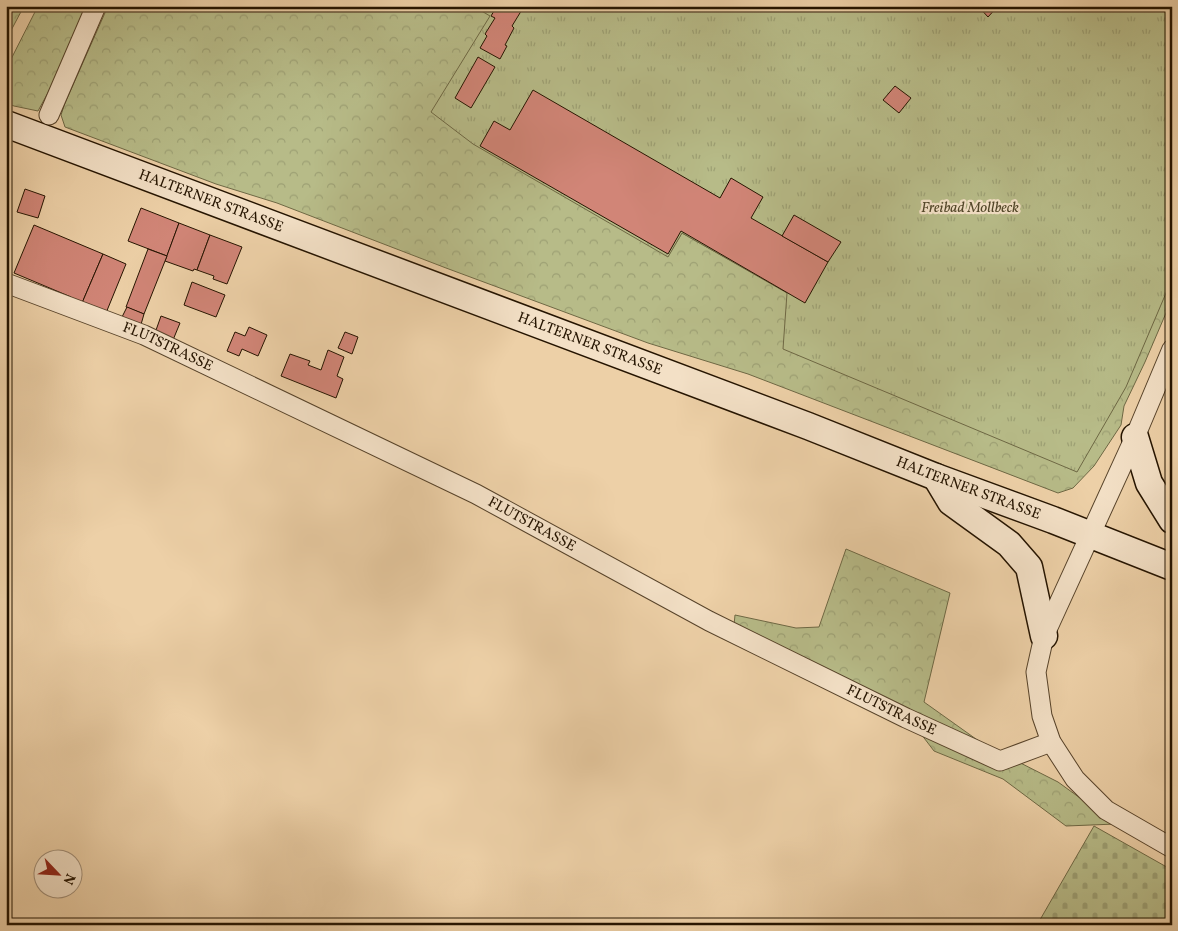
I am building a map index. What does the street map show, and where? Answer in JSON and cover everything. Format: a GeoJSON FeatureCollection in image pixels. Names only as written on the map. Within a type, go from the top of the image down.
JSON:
{"type":"FeatureCollection","features":[{"type":"Feature","properties":{"kind":"main road","name":"HALTERNER STRASSE"},"geometry":{"type":"LineString","coordinates":[[6,124],[808,426],[1172,567]]}},
{"type":"Feature","properties":{"kind":"main road"},"geometry":{"type":"LineString","coordinates":[[1135,437],[1149,483],[1172,520]]}},
{"type":"Feature","properties":{"kind":"main road"},"geometry":{"type":"LineString","coordinates":[[936,477],[951,502],[1008,544],[1029,567],[1044,636]]}},
{"type":"Feature","properties":{"kind":"street"},"geometry":{"type":"LineString","coordinates":[[49,115],[96,6]]}},
{"type":"Feature","properties":{"kind":"street","name":"FLUTSTRASSE"},"geometry":{"type":"LineString","coordinates":[[6,283],[144,334],[476,494],[709,620],[906,718],[1000,761],[1051,742]]}},
{"type":"Feature","properties":{"kind":"street"},"geometry":{"type":"LineString","coordinates":[[1172,349],[1135,437],[1044,636],[1036,672],[1042,716],[1051,742],[1075,779],[1106,810],[1172,848]]}},
{"type":"Feature","properties":{"kind":"green space"},"geometry":{"type":"Polygon","coordinates":[[[6,6],[24,6],[6,40],[6,6]]]}},
{"type":"Feature","properties":{"kind":"green space"},"geometry":{"type":"Polygon","coordinates":[[[38,6],[88,6],[62,67],[38,111],[6,103],[6,69],[38,6]]]}},
{"type":"Feature","properties":{"kind":"green space"},"geometry":{"type":"Polygon","coordinates":[[[108,6],[473,6],[490,15],[668,256],[682,233],[788,293],[1172,136],[1172,299],[1124,406],[1121,425],[1094,466],[1073,488],[1058,493],[748,374],[648,343],[277,203],[216,184],[65,127],[61,115],[65,103],[108,6]]]}},
{"type":"Feature","properties":{"kind":"green space","name":"Freibad Mollbeck"},"geometry":{"type":"Polygon","coordinates":[[[473,6],[1172,6],[1172,279],[1126,387],[1077,472],[783,349],[787,293],[682,233],[668,257],[473,144],[431,112],[490,16],[473,6]]]}},
{"type":"Feature","properties":{"kind":"green space"},"geometry":{"type":"Polygon","coordinates":[[[846,549],[950,593],[924,702],[983,744],[1058,782],[1116,824],[1066,826],[1003,779],[934,751],[905,713],[734,625],[735,615],[796,628],[819,627],[846,549]]]}},
{"type":"Feature","properties":{"kind":"green space"},"geometry":{"type":"Polygon","coordinates":[[[1094,826],[1172,870],[1172,925],[1037,925],[1094,826]]]}},
{"type":"Feature","properties":{"kind":"building"},"geometry":{"type":"Polygon","coordinates":[[[497,6],[520,6],[523,8],[512,26],[514,28],[500,59],[480,48],[487,36],[485,34],[495,18],[491,16],[497,6]]]}},
{"type":"Feature","properties":{"kind":"building"},"geometry":{"type":"Polygon","coordinates":[[[978,6],[998,6],[988,17],[978,6]]]}},
{"type":"Feature","properties":{"kind":"building"},"geometry":{"type":"Polygon","coordinates":[[[478,57],[495,67],[471,108],[455,98],[478,57]]]}},
{"type":"Feature","properties":{"kind":"building"},"geometry":{"type":"Polygon","coordinates":[[[895,86],[911,98],[899,113],[883,100],[895,86]]]}},
{"type":"Feature","properties":{"kind":"building"},"geometry":{"type":"Polygon","coordinates":[[[533,90],[720,198],[731,178],[763,197],[751,218],[828,262],[805,303],[681,231],[668,254],[480,146],[494,121],[510,130],[533,90]]]}},
{"type":"Feature","properties":{"kind":"building"},"geometry":{"type":"Polygon","coordinates":[[[25,189],[45,196],[38,218],[17,212],[25,189]]]}},
{"type":"Feature","properties":{"kind":"building"},"geometry":{"type":"Polygon","coordinates":[[[141,208],[179,223],[167,256],[128,241],[141,208]]]}},
{"type":"Feature","properties":{"kind":"building"},"geometry":{"type":"Polygon","coordinates":[[[794,215],[841,242],[828,262],[782,236],[794,215]]]}},
{"type":"Feature","properties":{"kind":"building"},"geometry":{"type":"Polygon","coordinates":[[[179,223],[210,235],[197,270],[194,269],[193,271],[165,261],[179,223]]]}},
{"type":"Feature","properties":{"kind":"building"},"geometry":{"type":"Polygon","coordinates":[[[34,225],[103,254],[82,303],[14,273],[34,225]]]}},
{"type":"Feature","properties":{"kind":"building"},"geometry":{"type":"Polygon","coordinates":[[[210,235],[242,247],[227,284],[213,279],[214,276],[197,270],[210,235]]]}},
{"type":"Feature","properties":{"kind":"building"},"geometry":{"type":"Polygon","coordinates":[[[148,249],[167,256],[144,314],[126,307],[148,249]]]}},
{"type":"Feature","properties":{"kind":"building"},"geometry":{"type":"Polygon","coordinates":[[[103,254],[126,264],[106,313],[82,303],[103,254]]]}},
{"type":"Feature","properties":{"kind":"building"},"geometry":{"type":"Polygon","coordinates":[[[192,282],[225,295],[216,317],[184,305],[192,282]]]}},
{"type":"Feature","properties":{"kind":"building"},"geometry":{"type":"Polygon","coordinates":[[[127,307],[144,314],[140,328],[121,319],[127,307]]]}},
{"type":"Feature","properties":{"kind":"building"},"geometry":{"type":"Polygon","coordinates":[[[161,316],[180,323],[173,340],[155,333],[161,316]]]}},
{"type":"Feature","properties":{"kind":"building"},"geometry":{"type":"Polygon","coordinates":[[[249,327],[267,335],[258,356],[242,349],[239,356],[227,351],[235,332],[245,336],[249,327]]]}},
{"type":"Feature","properties":{"kind":"building"},"geometry":{"type":"Polygon","coordinates":[[[345,332],[358,337],[352,354],[338,348],[345,332]]]}},
{"type":"Feature","properties":{"kind":"building"},"geometry":{"type":"Polygon","coordinates":[[[328,350],[344,357],[337,376],[343,379],[336,398],[281,376],[290,354],[310,361],[308,365],[321,370],[328,350]]]}}]}
